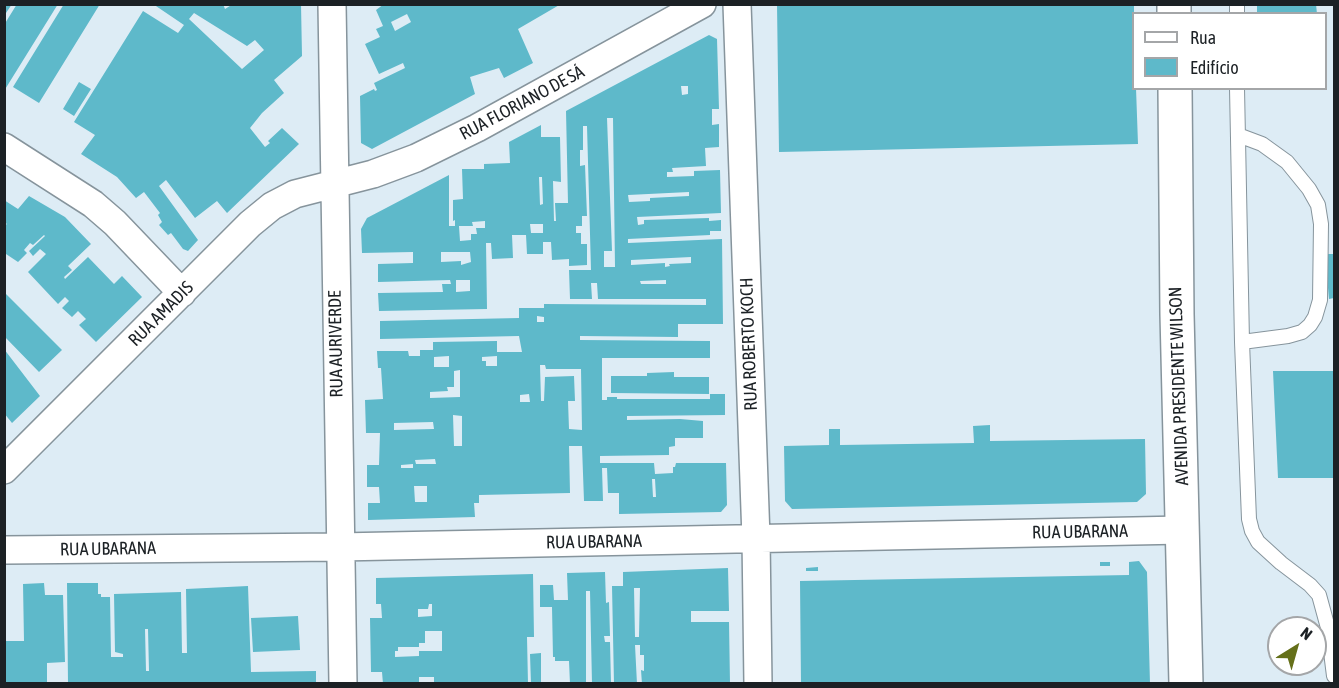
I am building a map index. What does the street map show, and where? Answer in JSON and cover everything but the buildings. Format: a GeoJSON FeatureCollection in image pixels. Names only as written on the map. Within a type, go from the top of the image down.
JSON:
{"type":"FeatureCollection","features":[{"type":"Feature","properties":{"kind":"main road","name":"AVENIDA PRESIDENTE WILSON"},"geometry":{"type":"LineString","coordinates":[[1175,90],[1177,314],[1186,684]]}},
{"type":"Feature","properties":{"kind":"street","name":"RUA AURIVERDE"},"geometry":{"type":"LineString","coordinates":[[332,4],[343,684]]}},
{"type":"Feature","properties":{"kind":"street","name":"RUA FLORIANO DE SÁ"},"geometry":{"type":"LineString","coordinates":[[334,183],[373,174],[416,158],[477,128],[702,4]]}},
{"type":"Feature","properties":{"kind":"street","name":"RUA ROBERTO KOCH"},"geometry":{"type":"LineString","coordinates":[[737,4],[756,538],[758,684]]}},
{"type":"Feature","properties":{"kind":"street"},"geometry":{"type":"LineString","coordinates":[[4,147],[93,204],[115,223],[182,293]]}},
{"type":"Feature","properties":{"kind":"street","name":"RUA AMADIS"},"geometry":{"type":"LineString","coordinates":[[4,470],[250,224],[272,206],[295,194],[334,183]]}},
{"type":"Feature","properties":{"kind":"street","name":"RUA UBARANA"},"geometry":{"type":"LineString","coordinates":[[4,550],[339,547],[1183,530]]}},
{"type":"Feature","properties":{"kind":"lane"},"geometry":{"type":"LineString","coordinates":[[1237,90],[1246,500],[1250,525],[1258,542],[1310,585],[1318,595],[1328,628],[1335,676]]}},
{"type":"Feature","properties":{"kind":"lane"},"geometry":{"type":"LineString","coordinates":[[1238,135],[1262,144],[1287,162],[1309,189],[1318,205],[1321,224],[1320,300],[1310,325],[1302,332],[1288,336],[1242,342]]}}]}
